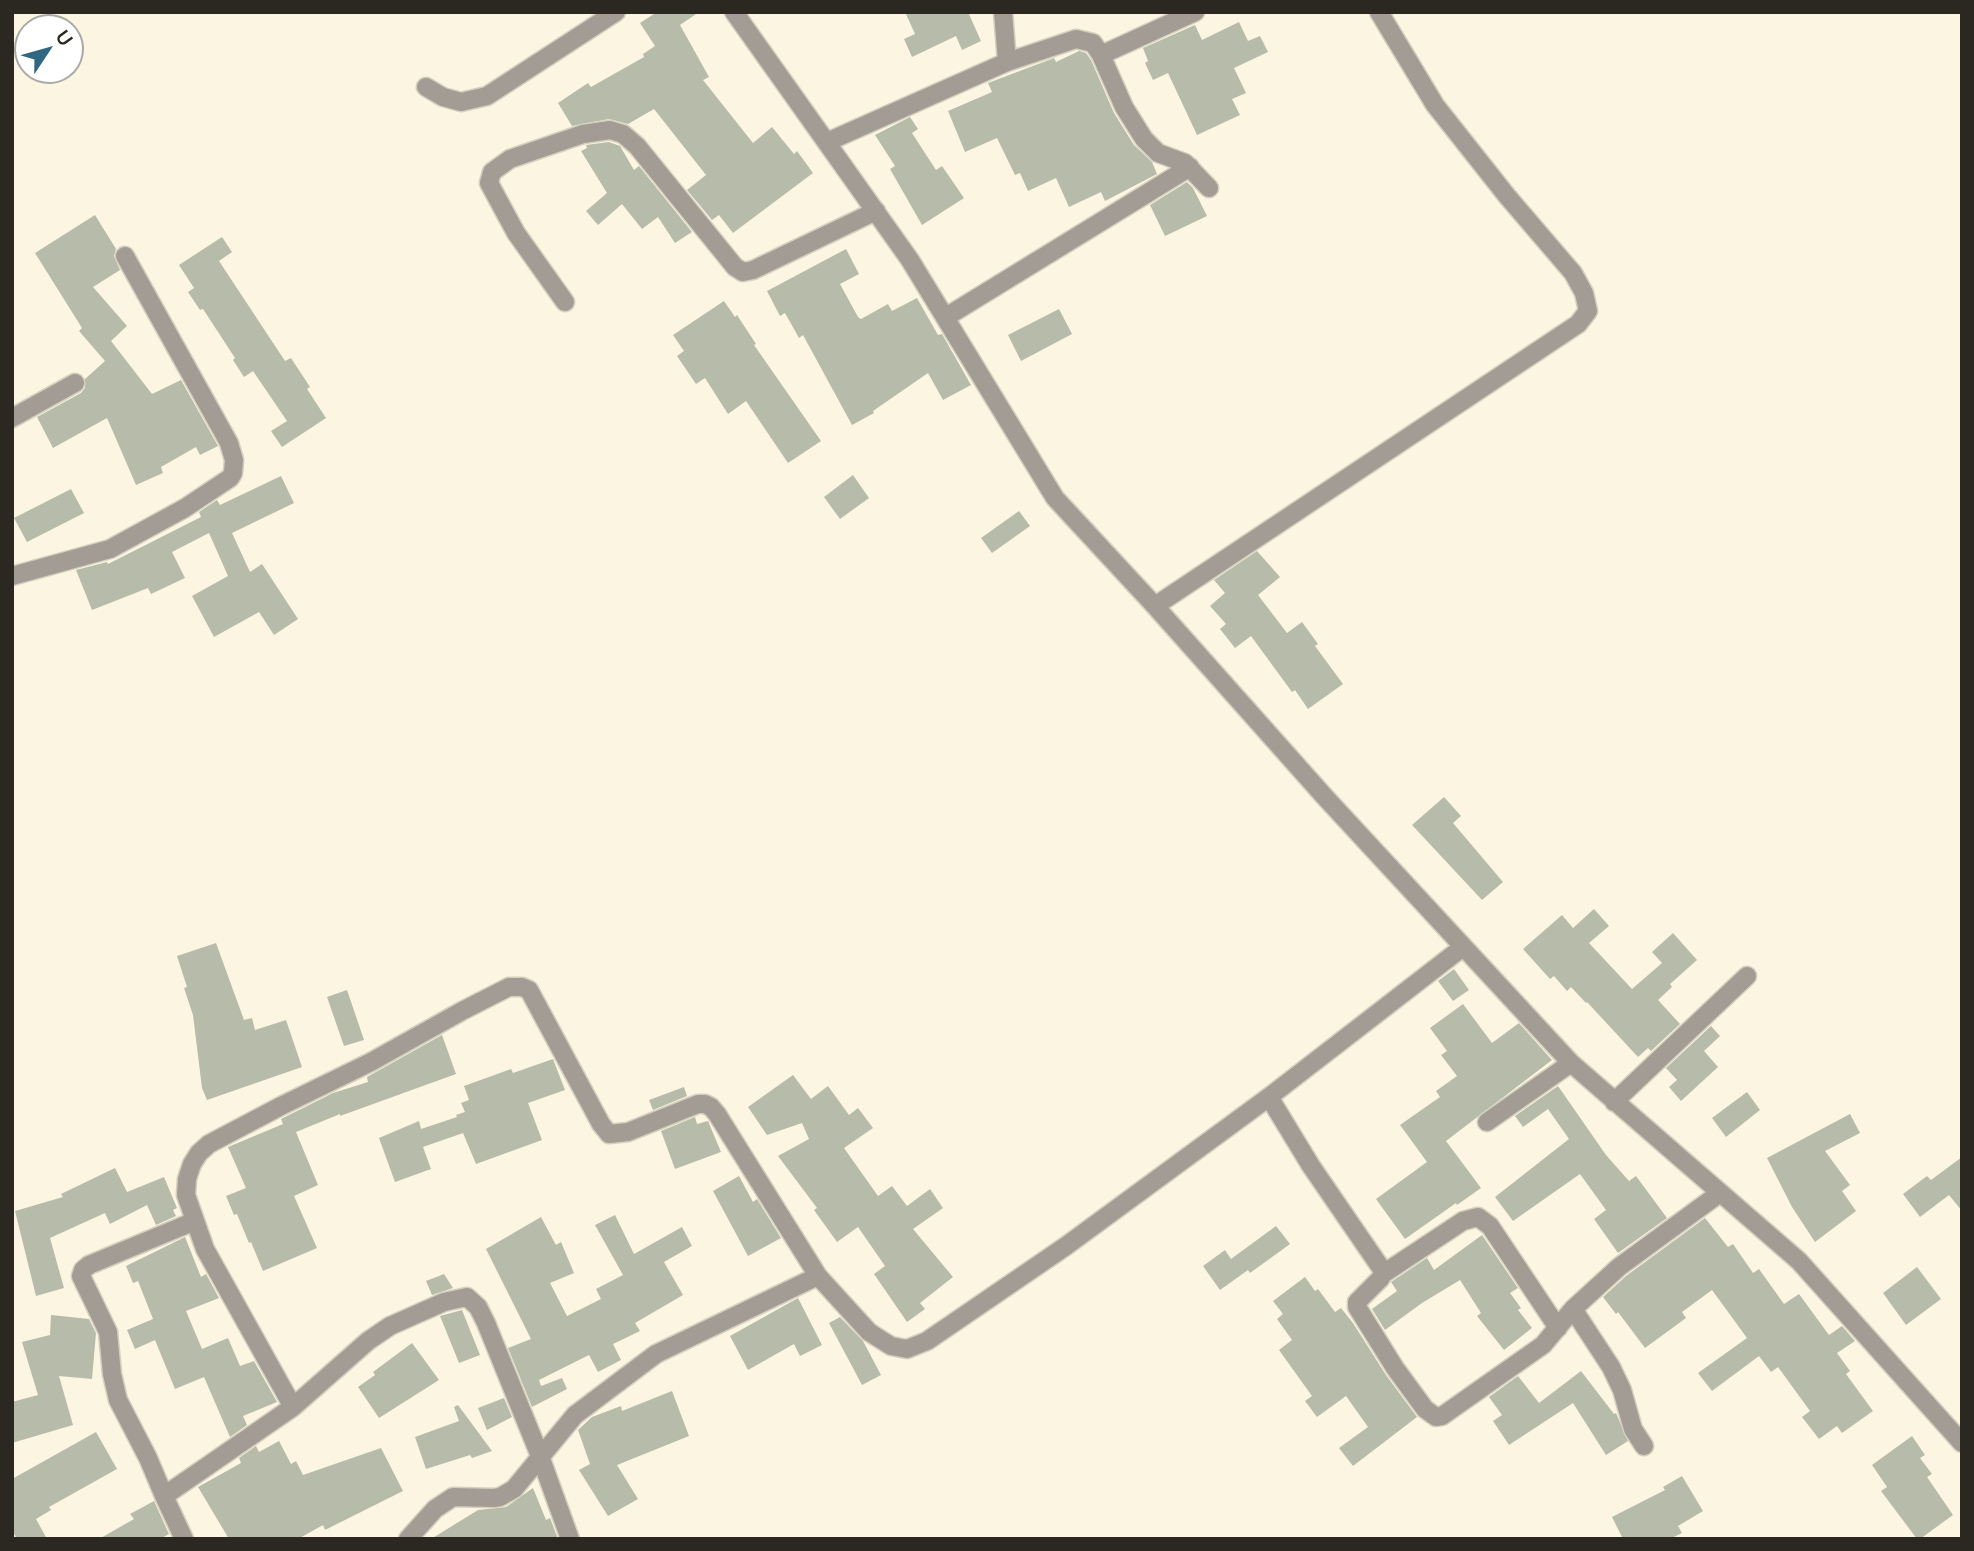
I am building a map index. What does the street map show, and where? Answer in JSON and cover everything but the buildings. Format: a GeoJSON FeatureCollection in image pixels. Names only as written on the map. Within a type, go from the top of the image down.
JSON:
{"type":"FeatureCollection","features":[{"type":"Feature","properties":{"kind":"street"},"geometry":{"type":"LineString","coordinates":[[426,87],[443,97],[461,102],[487,96],[616,12]]}},
{"type":"Feature","properties":{"kind":"street"},"geometry":{"type":"LineString","coordinates":[[734,12],[876,211],[946,317],[1055,498],[1315,786],[1571,1063],[1799,1261],[1962,1443]]}},
{"type":"Feature","properties":{"kind":"street"},"geometry":{"type":"LineString","coordinates":[[1003,12],[1007,62]]}},
{"type":"Feature","properties":{"kind":"street"},"geometry":{"type":"LineString","coordinates":[[1101,55],[1195,12]]}},
{"type":"Feature","properties":{"kind":"street"},"geometry":{"type":"LineString","coordinates":[[1155,606],[1578,324],[1588,311],[1584,293],[1573,273],[1507,196],[1435,105],[1379,12]]}},
{"type":"Feature","properties":{"kind":"street"},"geometry":{"type":"LineString","coordinates":[[827,142],[1007,62],[1076,39],[1093,43],[1124,107],[1144,139],[1158,153],[1181,161],[1189,167],[1209,188]]}},
{"type":"Feature","properties":{"kind":"street"},"geometry":{"type":"LineString","coordinates":[[565,302],[516,233],[489,183],[492,172],[510,159],[583,134],[610,130],[623,134],[638,146],[735,267],[743,272],[753,270],[876,211]]}},
{"type":"Feature","properties":{"kind":"street"},"geometry":{"type":"LineString","coordinates":[[946,317],[1189,167]]}},
{"type":"Feature","properties":{"kind":"street"},"geometry":{"type":"LineString","coordinates":[[12,576],[110,549],[185,508],[230,478],[233,473],[234,460],[229,443],[125,256]]}},
{"type":"Feature","properties":{"kind":"street"},"geometry":{"type":"LineString","coordinates":[[12,418],[75,383]]}},
{"type":"Feature","properties":{"kind":"street"},"geometry":{"type":"LineString","coordinates":[[293,1406],[205,1249],[186,1195],[187,1179],[198,1153],[209,1144],[514,986],[529,990],[601,1124],[609,1134],[628,1132],[698,1104],[710,1107],[717,1114],[818,1276],[869,1332],[896,1348],[908,1349],[918,1345],[1066,1246],[1269,1097],[1463,947]]}},
{"type":"Feature","properties":{"kind":"street"},"geometry":{"type":"LineString","coordinates":[[1614,1102],[1746,976]]}},
{"type":"Feature","properties":{"kind":"street"},"geometry":{"type":"LineString","coordinates":[[1487,1122],[1571,1063]]}},
{"type":"Feature","properties":{"kind":"street"},"geometry":{"type":"LineString","coordinates":[[1269,1097],[1383,1274]]}},
{"type":"Feature","properties":{"kind":"street"},"geometry":{"type":"LineString","coordinates":[[1559,1328],[1490,1226],[1478,1217],[1464,1221],[1383,1274],[1356,1301],[1357,1307],[1417,1399],[1431,1415],[1442,1416],[1543,1345],[1559,1328],[1573,1309],[1619,1267],[1720,1193]]}},
{"type":"Feature","properties":{"kind":"street"},"geometry":{"type":"LineString","coordinates":[[184,1539],[148,1458],[118,1400],[112,1374],[108,1332],[81,1276],[89,1265],[195,1221]]}},
{"type":"Feature","properties":{"kind":"street"},"geometry":{"type":"LineString","coordinates":[[408,1539],[435,1508],[453,1497],[494,1498],[507,1494],[521,1482],[575,1415],[656,1354],[818,1276]]}},
{"type":"Feature","properties":{"kind":"street"},"geometry":{"type":"LineString","coordinates":[[164,1496],[293,1406],[368,1341],[390,1326],[444,1302],[467,1297],[478,1307],[486,1324],[540,1456],[570,1539]]}},
{"type":"Feature","properties":{"kind":"street"},"geometry":{"type":"LineString","coordinates":[[1573,1309],[1611,1367],[1622,1390],[1633,1429],[1644,1446]]}}]}
